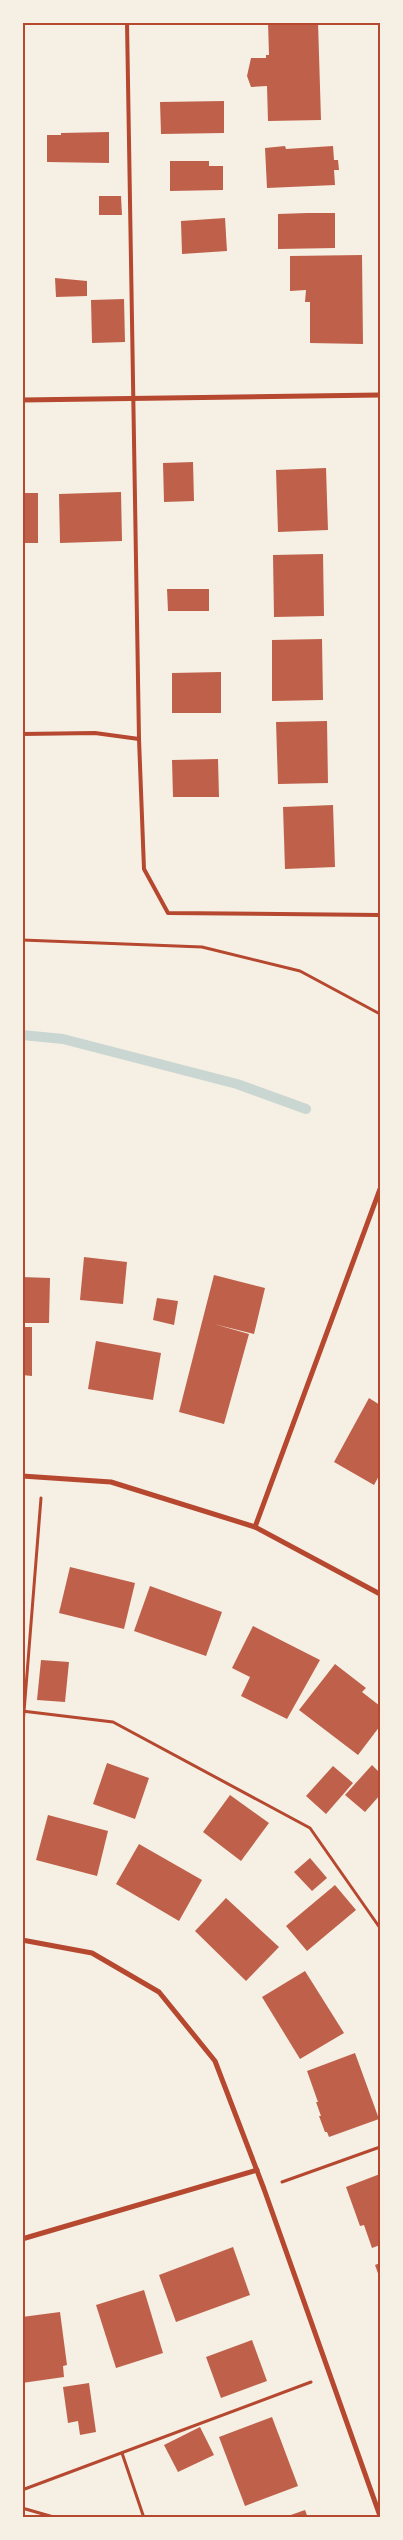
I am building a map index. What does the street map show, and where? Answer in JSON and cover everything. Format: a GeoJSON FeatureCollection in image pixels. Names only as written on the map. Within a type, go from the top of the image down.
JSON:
{"type":"FeatureCollection","features":[{"type":"Feature","properties":{"kind":"street"},"geometry":{"type":"LineString","coordinates":[[22,400],[380,395]]}},
{"type":"Feature","properties":{"kind":"street"},"geometry":{"type":"LineString","coordinates":[[256,1527],[380,1189]]}},
{"type":"Feature","properties":{"kind":"street"},"geometry":{"type":"LineString","coordinates":[[22,1476],[111,1482],[256,1527],[380,1594]]}},
{"type":"Feature","properties":{"kind":"street"},"geometry":{"type":"LineString","coordinates":[[22,1940],[92,1953],[159,1992],[215,2061],[264,2189],[380,2516]]}},
{"type":"Feature","properties":{"kind":"street"},"geometry":{"type":"LineString","coordinates":[[22,2239],[257,2170]]}},
{"type":"Feature","properties":{"kind":"lane"},"geometry":{"type":"LineString","coordinates":[[127,22],[132,398],[139,740],[144,869],[168,913],[380,915]]}},
{"type":"Feature","properties":{"kind":"lane"},"geometry":{"type":"LineString","coordinates":[[22,734],[95,733],[139,740]]}},
{"type":"Feature","properties":{"kind":"path"},"geometry":{"type":"LineString","coordinates":[[22,940],[202,947],[300,971],[380,1014]]}},
{"type":"Feature","properties":{"kind":"path"},"geometry":{"type":"LineString","coordinates":[[22,1737],[43,1478]]}},
{"type":"Feature","properties":{"kind":"path"},"geometry":{"type":"LineString","coordinates":[[24,1711],[112,1722],[310,1828],[380,1928]]}},
{"type":"Feature","properties":{"kind":"path"},"geometry":{"type":"LineString","coordinates":[[264,2189],[380,2147]]}},
{"type":"Feature","properties":{"kind":"path"},"geometry":{"type":"LineString","coordinates":[[22,2490],[330,2374]]}},
{"type":"Feature","properties":{"kind":"path"},"geometry":{"type":"LineString","coordinates":[[122,2453],[144,2518]]}},
{"type":"Feature","properties":{"kind":"path"},"geometry":{"type":"LineString","coordinates":[[22,2508],[56,2518]]}},
{"type":"Feature","properties":{"kind":"building"},"geometry":{"type":"Polygon","coordinates":[[[268,22],[318,22],[321,120],[268,121],[267,86],[251,87],[247,76],[251,58],[266,58],[266,55],[269,55],[268,22]]]}},
{"type":"Feature","properties":{"kind":"building"},"geometry":{"type":"Polygon","coordinates":[[[224,101],[224,133],[161,134],[160,102],[224,101]]]}},
{"type":"Feature","properties":{"kind":"building"},"geometry":{"type":"Polygon","coordinates":[[[109,132],[109,163],[47,162],[47,135],[109,132]]]}},
{"type":"Feature","properties":{"kind":"building"},"geometry":{"type":"Polygon","coordinates":[[[285,146],[286,149],[333,146],[334,160],[338,160],[339,170],[334,170],[335,185],[267,188],[265,148],[285,146]]]}},
{"type":"Feature","properties":{"kind":"building"},"geometry":{"type":"Polygon","coordinates":[[[170,161],[209,161],[209,166],[223,166],[223,190],[170,191],[170,161]]]}},
{"type":"Feature","properties":{"kind":"building"},"geometry":{"type":"Polygon","coordinates":[[[99,196],[121,196],[122,215],[99,215],[99,196]]]}},
{"type":"Feature","properties":{"kind":"building"},"geometry":{"type":"Polygon","coordinates":[[[335,213],[335,248],[278,249],[278,214],[335,213]]]}},
{"type":"Feature","properties":{"kind":"building"},"geometry":{"type":"Polygon","coordinates":[[[225,218],[227,251],[182,254],[181,221],[225,218]]]}},
{"type":"Feature","properties":{"kind":"building"},"geometry":{"type":"Polygon","coordinates":[[[362,255],[363,344],[310,343],[310,302],[305,302],[306,290],[290,291],[290,256],[362,255]]]}},
{"type":"Feature","properties":{"kind":"building"},"geometry":{"type":"Polygon","coordinates":[[[55,278],[87,281],[87,296],[56,297],[55,278]]]}},
{"type":"Feature","properties":{"kind":"building"},"geometry":{"type":"Polygon","coordinates":[[[124,299],[125,342],[92,343],[91,300],[124,299]]]}},
{"type":"Feature","properties":{"kind":"building"},"geometry":{"type":"Polygon","coordinates":[[[193,462],[194,501],[164,502],[163,463],[193,462]]]}},
{"type":"Feature","properties":{"kind":"building"},"geometry":{"type":"Polygon","coordinates":[[[326,468],[328,530],[278,532],[276,470],[326,468]]]}},
{"type":"Feature","properties":{"kind":"building"},"geometry":{"type":"Polygon","coordinates":[[[121,492],[122,541],[60,543],[59,494],[121,492]]]}},
{"type":"Feature","properties":{"kind":"building"},"geometry":{"type":"Polygon","coordinates":[[[22,493],[38,493],[38,543],[22,543],[22,493]]]}},
{"type":"Feature","properties":{"kind":"building"},"geometry":{"type":"Polygon","coordinates":[[[323,554],[324,616],[274,617],[273,555],[323,554]]]}},
{"type":"Feature","properties":{"kind":"building"},"geometry":{"type":"Polygon","coordinates":[[[167,589],[209,589],[209,611],[168,611],[167,589]]]}},
{"type":"Feature","properties":{"kind":"building"},"geometry":{"type":"Polygon","coordinates":[[[322,639],[323,700],[272,701],[272,640],[322,639]]]}},
{"type":"Feature","properties":{"kind":"building"},"geometry":{"type":"Polygon","coordinates":[[[221,672],[221,713],[172,713],[172,673],[221,672]]]}},
{"type":"Feature","properties":{"kind":"building"},"geometry":{"type":"Polygon","coordinates":[[[327,721],[328,783],[278,784],[276,722],[327,721]]]}},
{"type":"Feature","properties":{"kind":"building"},"geometry":{"type":"Polygon","coordinates":[[[218,759],[219,797],[173,797],[172,760],[218,759]]]}},
{"type":"Feature","properties":{"kind":"building"},"geometry":{"type":"Polygon","coordinates":[[[333,805],[335,867],[285,869],[283,807],[333,805]]]}},
{"type":"Feature","properties":{"kind":"building"},"geometry":{"type":"Polygon","coordinates":[[[84,1257],[127,1262],[123,1304],[80,1300],[84,1257]]]}},
{"type":"Feature","properties":{"kind":"building"},"geometry":{"type":"Polygon","coordinates":[[[214,1275],[265,1288],[254,1334],[214,1324],[249,1334],[224,1424],[179,1412],[214,1275]]]}},
{"type":"Feature","properties":{"kind":"building"},"geometry":{"type":"Polygon","coordinates":[[[22,1277],[50,1278],[49,1323],[22,1323],[22,1277]]]}},
{"type":"Feature","properties":{"kind":"building"},"geometry":{"type":"Polygon","coordinates":[[[157,1298],[178,1301],[174,1325],[153,1320],[157,1298]]]}},
{"type":"Feature","properties":{"kind":"building"},"geometry":{"type":"Polygon","coordinates":[[[22,1327],[32,1327],[32,1376],[22,1375],[22,1327]]]}},
{"type":"Feature","properties":{"kind":"building"},"geometry":{"type":"Polygon","coordinates":[[[96,1341],[161,1353],[153,1400],[88,1389],[96,1341]]]}},
{"type":"Feature","properties":{"kind":"building"},"geometry":{"type":"Polygon","coordinates":[[[369,1398],[380,1405],[380,1474],[374,1485],[334,1462],[369,1398]]]}},
{"type":"Feature","properties":{"kind":"building"},"geometry":{"type":"Polygon","coordinates":[[[70,1567],[135,1583],[124,1629],[59,1613],[70,1567]]]}},
{"type":"Feature","properties":{"kind":"building"},"geometry":{"type":"Polygon","coordinates":[[[150,1586],[222,1612],[206,1656],[134,1631],[150,1586]]]}},
{"type":"Feature","properties":{"kind":"building"},"geometry":{"type":"Polygon","coordinates":[[[253,1626],[320,1660],[287,1719],[241,1696],[250,1677],[232,1668],[253,1626]]]}},
{"type":"Feature","properties":{"kind":"building"},"geometry":{"type":"Polygon","coordinates":[[[41,1660],[69,1662],[65,1702],[37,1700],[41,1660]]]}},
{"type":"Feature","properties":{"kind":"building"},"geometry":{"type":"Polygon","coordinates":[[[335,1664],[366,1688],[362,1692],[380,1706],[380,1726],[358,1755],[299,1710],[335,1664]]]}},
{"type":"Feature","properties":{"kind":"building"},"geometry":{"type":"Polygon","coordinates":[[[107,1763],[149,1778],[135,1819],[93,1804],[107,1763]]]}},
{"type":"Feature","properties":{"kind":"building"},"geometry":{"type":"Polygon","coordinates":[[[372,1765],[380,1773],[380,1795],[365,1812],[345,1795],[372,1765]]]}},
{"type":"Feature","properties":{"kind":"building"},"geometry":{"type":"Polygon","coordinates":[[[333,1766],[353,1783],[326,1814],[306,1796],[333,1766]]]}},
{"type":"Feature","properties":{"kind":"building"},"geometry":{"type":"Polygon","coordinates":[[[230,1795],[269,1823],[241,1861],[203,1832],[230,1795]]]}},
{"type":"Feature","properties":{"kind":"building"},"geometry":{"type":"Polygon","coordinates":[[[48,1815],[108,1831],[97,1876],[36,1860],[48,1815]]]}},
{"type":"Feature","properties":{"kind":"building"},"geometry":{"type":"Polygon","coordinates":[[[139,1844],[202,1880],[179,1921],[116,1884],[139,1844]]]}},
{"type":"Feature","properties":{"kind":"building"},"geometry":{"type":"Polygon","coordinates":[[[310,1858],[327,1878],[312,1891],[294,1872],[310,1858]]]}},
{"type":"Feature","properties":{"kind":"building"},"geometry":{"type":"Polygon","coordinates":[[[335,1885],[356,1910],[307,1951],[286,1926],[335,1885]]]}},
{"type":"Feature","properties":{"kind":"building"},"geometry":{"type":"Polygon","coordinates":[[[226,1898],[279,1947],[246,1981],[195,1931],[226,1898]]]}},
{"type":"Feature","properties":{"kind":"building"},"geometry":{"type":"Polygon","coordinates":[[[305,1971],[344,2033],[300,2059],[262,1997],[305,1971]]]}},
{"type":"Feature","properties":{"kind":"building"},"geometry":{"type":"Polygon","coordinates":[[[355,2053],[379,2119],[329,2137],[319,2116],[321,2116],[316,2102],[318,2102],[307,2071],[355,2053]]]}},
{"type":"Feature","properties":{"kind":"building"},"geometry":{"type":"Polygon","coordinates":[[[380,2174],[380,2245],[372,2248],[364,2225],[360,2226],[346,2187],[380,2174]]]}},
{"type":"Feature","properties":{"kind":"building"},"geometry":{"type":"Polygon","coordinates":[[[233,2247],[250,2295],[176,2322],[159,2275],[233,2247]]]}},
{"type":"Feature","properties":{"kind":"building"},"geometry":{"type":"Polygon","coordinates":[[[380,2263],[380,2279],[375,2265],[380,2263]]]}},
{"type":"Feature","properties":{"kind":"building"},"geometry":{"type":"Polygon","coordinates":[[[144,2290],[163,2353],[116,2368],[96,2305],[144,2290]]]}},
{"type":"Feature","properties":{"kind":"building"},"geometry":{"type":"Polygon","coordinates":[[[60,2312],[67,2365],[63,2366],[64,2377],[22,2383],[22,2317],[60,2312]]]}},
{"type":"Feature","properties":{"kind":"building"},"geometry":{"type":"Polygon","coordinates":[[[252,2340],[267,2381],[221,2398],[206,2357],[252,2340]]]}},
{"type":"Feature","properties":{"kind":"building"},"geometry":{"type":"Polygon","coordinates":[[[89,2383],[96,2432],[80,2435],[78,2421],[68,2423],[63,2387],[89,2383]]]}},
{"type":"Feature","properties":{"kind":"building"},"geometry":{"type":"Polygon","coordinates":[[[272,2417],[298,2486],[245,2506],[219,2437],[272,2417]]]}},
{"type":"Feature","properties":{"kind":"building"},"geometry":{"type":"Polygon","coordinates":[[[200,2427],[214,2455],[178,2472],[164,2445],[200,2427]]]}},
{"type":"Feature","properties":{"kind":"building"},"geometry":{"type":"Polygon","coordinates":[[[305,2510],[308,2518],[285,2518],[285,2517],[305,2510]]]}},
{"type":"Feature","properties":{"kind":"waterway"},"geometry":{"type":"LineString","coordinates":[[22,1035],[63,1039],[237,1084],[306,1109]]}}]}
